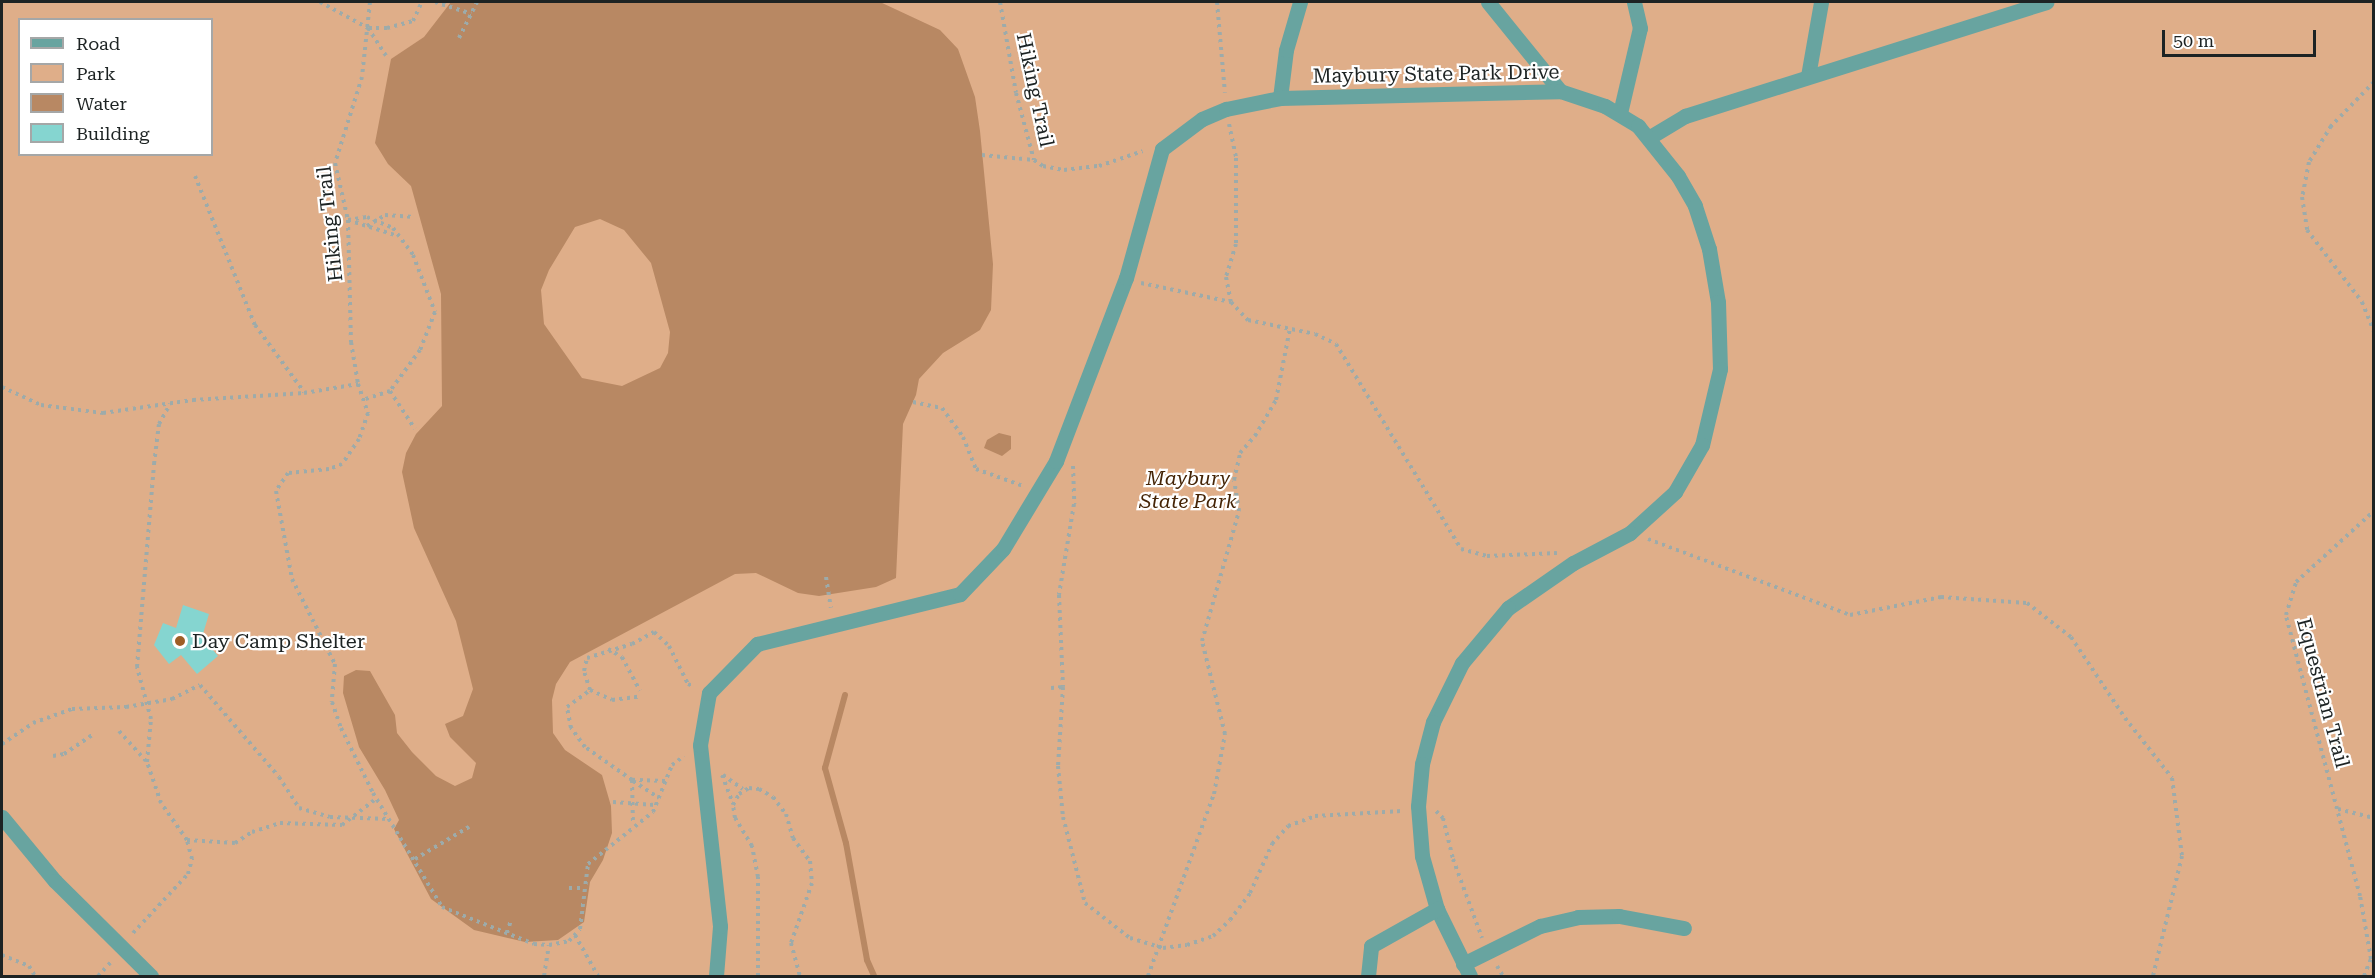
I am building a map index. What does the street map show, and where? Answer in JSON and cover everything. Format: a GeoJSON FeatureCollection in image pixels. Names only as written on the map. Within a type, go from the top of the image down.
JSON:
{"type":"FeatureCollection","features":[{"type":"Feature","properties":{"kind":"lane"},"geometry":{"type":"LineString","coordinates":[[1280,98],[1286,50],[1300,2]]}},
{"type":"Feature","properties":{"kind":"lane"},"geometry":{"type":"LineString","coordinates":[[1488,2],[1560,91]]}},
{"type":"Feature","properties":{"kind":"lane"},"geometry":{"type":"LineString","coordinates":[[1620,113],[1640,28],[1634,2]]}},
{"type":"Feature","properties":{"kind":"lane"},"geometry":{"type":"LineString","coordinates":[[1808,76],[1821,2]]}},
{"type":"Feature","properties":{"kind":"lane"},"geometry":{"type":"LineString","coordinates":[[1650,137],[1685,116],[2046,2]]}},
{"type":"Feature","properties":{"kind":"lane","name":"Maybury State Park Drive"},"geometry":{"type":"LineString","coordinates":[[1162,149],[1202,119],[1280,98],[1560,91],[1582,96],[1620,113],[1650,137],[1695,206],[1715,275],[1720,369],[1702,445],[1675,492],[1646,521],[1536,586],[1477,642],[1449,684],[1433,722],[1422,764],[1418,811],[1422,856],[1437,909],[1467,970]]}},
{"type":"Feature","properties":{"kind":"lane"},"geometry":{"type":"LineString","coordinates":[[716,976],[720,926],[700,745],[709,693],[757,644],[960,594],[1003,549],[1057,456],[1126,278],[1162,149]]}},
{"type":"Feature","properties":{"kind":"lane"},"geometry":{"type":"LineString","coordinates":[[2,817],[55,880],[151,976]]}},
{"type":"Feature","properties":{"kind":"lane"},"geometry":{"type":"LineString","coordinates":[[1368,976],[1371,946],[1437,909]]}},
{"type":"Feature","properties":{"kind":"lane"},"geometry":{"type":"LineString","coordinates":[[1467,970],[1487,949],[1540,926],[1578,917],[1619,916],[1684,928]]}},
{"type":"Feature","properties":{"kind":"path"},"geometry":{"type":"LineString","coordinates":[[320,2],[368,28],[387,28],[413,21],[422,2]]}},
{"type":"Feature","properties":{"kind":"path","name":"Hiking Trail"},"geometry":{"type":"LineString","coordinates":[[370,2],[362,77],[335,163],[348,220],[351,342],[358,384],[368,413],[358,440],[342,464],[329,469],[288,474],[276,491],[292,579],[335,664],[335,711],[377,798],[442,907],[534,944],[549,945]]}},
{"type":"Feature","properties":{"kind":"path"},"geometry":{"type":"LineString","coordinates":[[435,2],[471,14]]}},
{"type":"Feature","properties":{"kind":"path"},"geometry":{"type":"LineString","coordinates":[[459,38],[477,2]]}},
{"type":"Feature","properties":{"kind":"path","name":"Hiking Trail"},"geometry":{"type":"LineString","coordinates":[[999,2],[1016,93],[1034,160],[1043,166],[1064,170],[1099,166],[1145,150],[1162,149]]}},
{"type":"Feature","properties":{"kind":"path"},"geometry":{"type":"LineString","coordinates":[[368,28],[386,56]]}},
{"type":"Feature","properties":{"kind":"path"},"geometry":{"type":"LineString","coordinates":[[2373,82],[2331,126],[2309,162],[2302,197],[2307,230],[2362,302],[2373,332]]}},
{"type":"Feature","properties":{"kind":"path"},"geometry":{"type":"LineString","coordinates":[[982,154],[1034,160]]}},
{"type":"Feature","properties":{"kind":"path"},"geometry":{"type":"LineString","coordinates":[[195,176],[255,325],[304,393]]}},
{"type":"Feature","properties":{"kind":"path"},"geometry":{"type":"LineString","coordinates":[[366,226],[385,215],[411,217]]}},
{"type":"Feature","properties":{"kind":"path"},"geometry":{"type":"LineString","coordinates":[[348,220],[376,219],[400,237],[425,279],[435,312],[420,350],[390,391],[365,399]]}},
{"type":"Feature","properties":{"kind":"path"},"geometry":{"type":"LineString","coordinates":[[348,220],[400,237]]}},
{"type":"Feature","properties":{"kind":"path"},"geometry":{"type":"LineString","coordinates":[[1126,278],[1231,302]]}},
{"type":"Feature","properties":{"kind":"path"},"geometry":{"type":"LineString","coordinates":[[1148,976],[1216,784],[1225,734],[1202,641],[1239,511],[1234,480],[1240,453],[1255,436],[1276,400],[1290,328]]}},
{"type":"Feature","properties":{"kind":"path"},"geometry":{"type":"LineString","coordinates":[[2,387],[41,405],[104,413],[170,404],[304,393],[358,384]]}},
{"type":"Feature","properties":{"kind":"path"},"geometry":{"type":"LineString","coordinates":[[390,391],[415,429]]}},
{"type":"Feature","properties":{"kind":"path"},"geometry":{"type":"LineString","coordinates":[[913,402],[942,408],[963,437],[976,469],[1037,492]]}},
{"type":"Feature","properties":{"kind":"path"},"geometry":{"type":"LineString","coordinates":[[147,762],[151,719],[145,704],[137,667],[159,424],[170,404]]}},
{"type":"Feature","properties":{"kind":"path"},"geometry":{"type":"LineString","coordinates":[[1057,456],[1072,466],[1076,489],[1059,595],[1063,687],[1059,794],[1077,884],[1085,903],[1108,924],[1130,938],[1157,946],[1187,945],[1213,936],[1250,893],[1272,844],[1299,819],[1418,811],[1438,812],[1443,818],[1453,859],[1487,949],[1503,976]]}},
{"type":"Feature","properties":{"kind":"path","name":"Equestrian Trail"},"geometry":{"type":"LineString","coordinates":[[2364,976],[2371,959],[2338,809],[2286,615],[2296,582],[2373,511]]}},
{"type":"Feature","properties":{"kind":"path"},"geometry":{"type":"LineString","coordinates":[[826,577],[831,608]]}},
{"type":"Feature","properties":{"kind":"path"},"geometry":{"type":"LineString","coordinates":[[638,697],[612,700],[590,690],[584,671],[586,658],[608,649],[632,644],[654,632],[669,646],[688,684],[709,693]]}},
{"type":"Feature","properties":{"kind":"path"},"geometry":{"type":"LineString","coordinates":[[608,649],[622,657],[640,691]]}},
{"type":"Feature","properties":{"kind":"path"},"geometry":{"type":"LineString","coordinates":[[2,744],[33,723],[72,709],[145,704],[172,699],[200,685],[279,777],[300,808],[330,817],[392,821]]}},
{"type":"Feature","properties":{"kind":"path"},"geometry":{"type":"LineString","coordinates":[[1051,688],[1063,687]]}},
{"type":"Feature","properties":{"kind":"path"},"geometry":{"type":"LineString","coordinates":[[590,690],[567,707],[571,728],[585,747],[658,798]]}},
{"type":"Feature","properties":{"kind":"path"},"geometry":{"type":"LineString","coordinates":[[118,731],[134,744],[147,762],[161,803],[187,840],[192,859],[188,874],[135,929],[123,950]]}},
{"type":"Feature","properties":{"kind":"path"},"geometry":{"type":"LineString","coordinates":[[53,756],[64,754],[92,735]]}},
{"type":"Feature","properties":{"kind":"path"},"geometry":{"type":"LineString","coordinates":[[544,976],[549,945],[569,941],[580,929],[588,864],[616,843],[633,825],[653,812],[672,765],[700,745]]}},
{"type":"Feature","properties":{"kind":"path"},"geometry":{"type":"LineString","coordinates":[[722,775],[743,789],[759,789],[772,797],[786,814],[793,838],[810,861],[812,883],[790,943],[800,976]]}},
{"type":"Feature","properties":{"kind":"path"},"geometry":{"type":"LineString","coordinates":[[632,780],[665,781]]}},
{"type":"Feature","properties":{"kind":"path"},"geometry":{"type":"LineString","coordinates":[[632,780],[633,825]]}},
{"type":"Feature","properties":{"kind":"path"},"geometry":{"type":"LineString","coordinates":[[743,789],[733,805],[735,818],[752,846],[758,877],[758,976]]}},
{"type":"Feature","properties":{"kind":"path"},"geometry":{"type":"LineString","coordinates":[[187,840],[235,843],[252,832],[280,823],[342,825],[377,798]]}},
{"type":"Feature","properties":{"kind":"path"},"geometry":{"type":"LineString","coordinates":[[613,802],[631,806],[656,805]]}},
{"type":"Feature","properties":{"kind":"path"},"geometry":{"type":"LineString","coordinates":[[2338,809],[2373,818]]}},
{"type":"Feature","properties":{"kind":"path"},"geometry":{"type":"LineString","coordinates":[[415,859],[469,827]]}},
{"type":"Feature","properties":{"kind":"path"},"geometry":{"type":"LineString","coordinates":[[569,888],[584,888]]}},
{"type":"Feature","properties":{"kind":"path"},"geometry":{"type":"LineString","coordinates":[[507,933],[511,920]]}},
{"type":"Feature","properties":{"kind":"path"},"geometry":{"type":"LineString","coordinates":[[575,935],[598,976]]}},
{"type":"Feature","properties":{"kind":"path"},"geometry":{"type":"LineString","coordinates":[[2,955],[28,966],[35,976]]}},
{"type":"Feature","properties":{"kind":"green space","name":"Maybury State Park"},"geometry":{"type":"Polygon","coordinates":[[[2,2],[2373,2],[2373,976],[2,976],[2,2]]]}},
{"type":"Feature","properties":{"kind":"water"},"geometry":{"type":"Polygon","coordinates":[[[451,2],[880,2],[940,30],[958,49],[975,97],[993,264],[991,310],[980,330],[943,353],[919,379],[916,395],[903,424],[896,578],[876,587],[819,596],[798,593],[756,573],[735,574],[570,662],[556,684],[552,700],[553,733],[565,750],[602,775],[611,806],[612,833],[603,860],[590,882],[584,922],[558,940],[525,942],[474,930],[431,899],[394,829],[399,820],[385,790],[359,747],[343,693],[344,676],[356,670],[370,671],[395,715],[397,733],[412,752],[436,776],[455,786],[472,778],[476,763],[450,737],[445,724],[463,716],[473,689],[456,621],[414,528],[402,472],[406,453],[416,434],[442,406],[441,294],[411,186],[388,164],[375,143],[391,59],[424,37],[451,2]],[[600,219],[575,227],[549,270],[541,290],[544,324],[582,378],[622,386],[660,368],[668,353],[670,332],[651,263],[624,230],[600,219]]]}},
{"type":"Feature","properties":{"kind":"water"},"geometry":{"type":"Polygon","coordinates":[[[999,433],[1011,436],[1011,449],[1002,456],[984,448],[987,440],[999,433]]]}},
{"type":"Feature","properties":{"kind":"building","name":"Day Camp Shelter"},"geometry":{"type":"Polygon","coordinates":[[[183,605],[209,614],[202,637],[218,656],[197,674],[181,655],[169,664],[154,645],[163,623],[176,628],[183,605]]]}},
{"type":"Feature","properties":{"kind":"waterway"},"geometry":{"type":"LineString","coordinates":[[845,695],[825,768],[846,843],[867,960],[874,976]]}},
{"type":"Feature","properties":{"kind":"place","name":"Day Camp Shelter"},"geometry":{"type":"Point","coordinates":[180,641]}}]}
